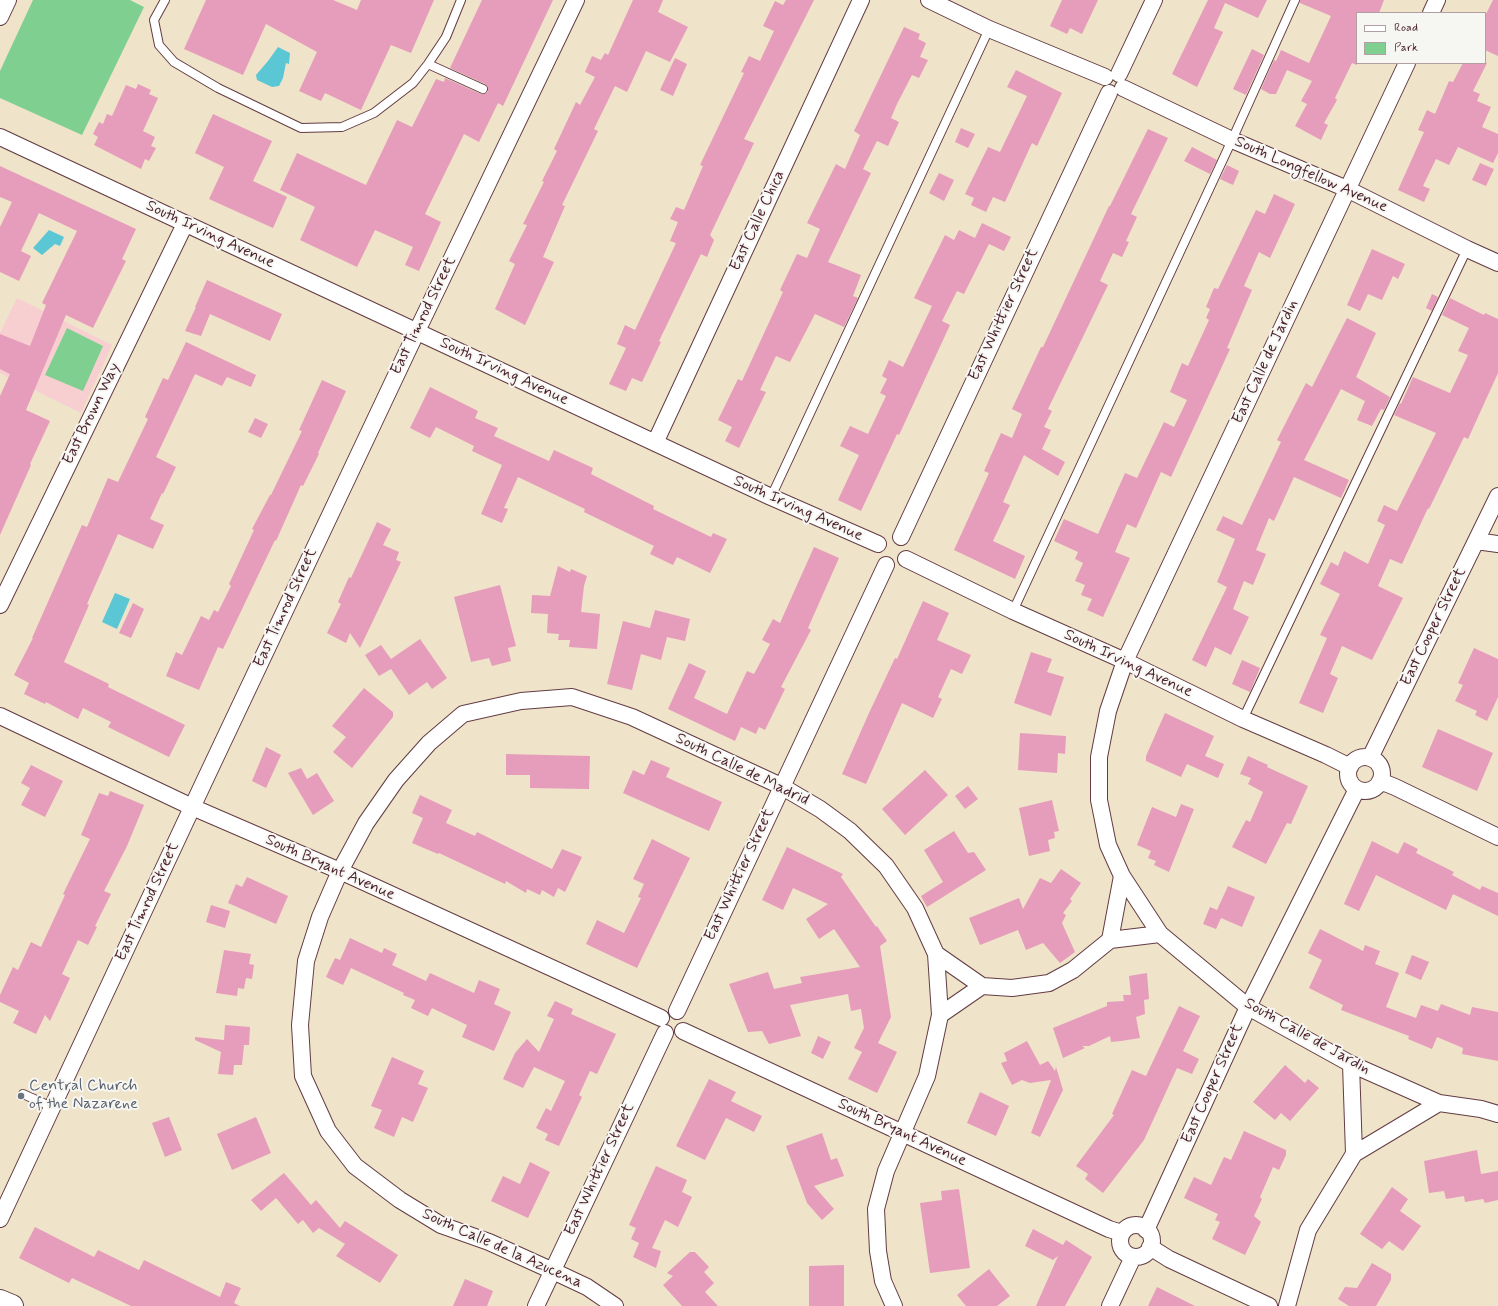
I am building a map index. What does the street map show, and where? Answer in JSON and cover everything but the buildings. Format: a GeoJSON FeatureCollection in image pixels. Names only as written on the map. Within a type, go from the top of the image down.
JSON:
{"type":"FeatureCollection","features":[{"type":"Feature","properties":{"kind":"street"},"geometry":{"type":"LineString","coordinates":[[0,17],[8,0]]}},
{"type":"Feature","properties":{"kind":"street","name":"East Timrod Street"},"geometry":{"type":"LineString","coordinates":[[0,1219],[417,331],[576,0]]}},
{"type":"Feature","properties":{"kind":"street","name":"East Calle Chica"},"geometry":{"type":"LineString","coordinates":[[655,443],[861,0]]}},
{"type":"Feature","properties":{"kind":"street","name":"South Longfellow Avenue"},"geometry":{"type":"LineString","coordinates":[[929,0],[989,29],[1114,83],[1232,140],[1347,189],[1498,263]]}},
{"type":"Feature","properties":{"kind":"street","name":"East Whittier Street"},"geometry":{"type":"LineString","coordinates":[[901,537],[1154,0]]}},
{"type":"Feature","properties":{"kind":"street"},"geometry":{"type":"LineString","coordinates":[[1431,12],[1437,0]]}},
{"type":"Feature","properties":{"kind":"street","name":"East Calle de Jardin"},"geometry":{"type":"LineString","coordinates":[[1125,661],[1407,64]]}},
{"type":"Feature","properties":{"kind":"street","name":"South Irving Avenue"},"geometry":{"type":"LineString","coordinates":[[0,137],[771,497],[878,544]]}},
{"type":"Feature","properties":{"kind":"street","name":"East Brown Way"},"geometry":{"type":"LineString","coordinates":[[0,605],[185,224]]}},
{"type":"Feature","properties":{"kind":"street","name":"East Cooper Street"},"geometry":{"type":"LineString","coordinates":[[1370,758],[1498,496]]}},
{"type":"Feature","properties":{"kind":"street"},"geometry":{"type":"LineString","coordinates":[[896,535],[901,537],[905,540],[908,549],[906,559],[898,565],[886,565],[877,555],[878,544],[885,536],[896,535]]}},
{"type":"Feature","properties":{"kind":"street"},"geometry":{"type":"LineString","coordinates":[[1476,541],[1498,544]]}},
{"type":"Feature","properties":{"kind":"street","name":"South Irving Avenue"},"geometry":{"type":"LineString","coordinates":[[906,559],[1125,661],[1243,719],[1350,767]]}},
{"type":"Feature","properties":{"kind":"street","name":"East Whittier Street"},"geometry":{"type":"LineString","coordinates":[[677,1011],[781,786],[886,565]]}},
{"type":"Feature","properties":{"kind":"street","name":"South Calle de Jardin"},"geometry":{"type":"LineString","coordinates":[[1125,661],[1108,711],[1099,757],[1099,800],[1108,845],[1122,876],[1160,934],[1248,1007],[1351,1064],[1440,1103],[1481,1109],[1498,1114]]}},
{"type":"Feature","properties":{"kind":"street","name":"South Calle de Madrid"},"geometry":{"type":"LineString","coordinates":[[340,871],[366,823],[396,780],[430,743],[463,714],[521,701],[572,696],[632,717],[781,786],[820,809],[850,832],[886,866],[915,908],[936,954],[940,1016],[927,1076],[886,1171],[876,1209],[878,1251],[883,1281],[894,1306]]}},
{"type":"Feature","properties":{"kind":"street","name":"South Bryant Avenue"},"geometry":{"type":"LineString","coordinates":[[0,716],[192,808],[340,871],[663,1026]]}},
{"type":"Feature","properties":{"kind":"street"},"geometry":{"type":"LineString","coordinates":[[1359,758],[1370,758],[1379,765],[1381,770],[1380,781],[1368,791],[1357,789],[1350,781],[1350,767],[1354,761],[1359,758]]}},
{"type":"Feature","properties":{"kind":"street"},"geometry":{"type":"LineString","coordinates":[[1380,781],[1396,787],[1498,837]]}},
{"type":"Feature","properties":{"kind":"street","name":"East Cooper Street"},"geometry":{"type":"LineString","coordinates":[[1146,1230],[1248,1007],[1357,789]]}},
{"type":"Feature","properties":{"kind":"street","name":"South Calle de la Azucena"},"geometry":{"type":"LineString","coordinates":[[340,871],[320,917],[306,960],[300,1026],[303,1076],[328,1131],[356,1166],[400,1200],[441,1225],[489,1242],[587,1287],[615,1306]]}},
{"type":"Feature","properties":{"kind":"street"},"geometry":{"type":"LineString","coordinates":[[1110,940],[1122,876]]}},
{"type":"Feature","properties":{"kind":"street"},"geometry":{"type":"LineString","coordinates":[[936,954],[982,986],[1012,988],[1050,983],[1073,970],[1110,940],[1160,934]]}},
{"type":"Feature","properties":{"kind":"street"},"geometry":{"type":"LineString","coordinates":[[940,1016],[982,986]]}},
{"type":"Feature","properties":{"kind":"street"},"geometry":{"type":"LineString","coordinates":[[668,1011],[677,1011],[683,1015],[685,1019],[685,1027],[683,1031],[675,1036],[671,1036],[663,1026],[668,1011]]}},
{"type":"Feature","properties":{"kind":"street","name":"East Whittier Street"},"geometry":{"type":"LineString","coordinates":[[536,1306],[663,1026]]}},
{"type":"Feature","properties":{"kind":"street","name":"South Bryant Avenue"},"geometry":{"type":"LineString","coordinates":[[683,1031],[1109,1229],[1122,1233]]}},
{"type":"Feature","properties":{"kind":"street"},"geometry":{"type":"LineString","coordinates":[[1351,1064],[1354,1154]]}},
{"type":"Feature","properties":{"kind":"street"},"geometry":{"type":"LineString","coordinates":[[1286,1306],[1308,1230],[1354,1154],[1440,1103]]}},
{"type":"Feature","properties":{"kind":"street"},"geometry":{"type":"LineString","coordinates":[[1130,1226],[1140,1226],[1146,1230],[1151,1237],[1150,1247],[1143,1255],[1133,1257],[1124,1252],[1120,1243],[1122,1233],[1130,1226]]}},
{"type":"Feature","properties":{"kind":"street"},"geometry":{"type":"LineString","coordinates":[[1150,1247],[1169,1259],[1270,1306]]}},
{"type":"Feature","properties":{"kind":"street"},"geometry":{"type":"LineString","coordinates":[[1110,1306],[1133,1257]]}},
{"type":"Feature","properties":{"kind":"street"},"geometry":{"type":"LineString","coordinates":[[0,1300],[12,1306]]}},
{"type":"Feature","properties":{"kind":"lane"},"geometry":{"type":"LineString","coordinates":[[165,0],[154,20],[159,45],[174,62],[218,88],[302,128],[342,127],[374,113],[413,83],[446,37],[461,0]]}},
{"type":"Feature","properties":{"kind":"lane"},"geometry":{"type":"LineString","coordinates":[[1013,610],[1232,140],[1294,0]]}},
{"type":"Feature","properties":{"kind":"lane"},"geometry":{"type":"LineString","coordinates":[[771,497],[989,29]]}},
{"type":"Feature","properties":{"kind":"lane"},"geometry":{"type":"LineString","coordinates":[[428,64],[483,89]]}},
{"type":"Feature","properties":{"kind":"lane"},"geometry":{"type":"LineString","coordinates":[[1243,719],[1467,249]]}},
{"type":"Feature","properties":{"kind":"lane"},"geometry":{"type":"LineString","coordinates":[[23,1094],[52,1107]]}},
{"type":"Feature","properties":{"kind":"shaded area"},"geometry":{"type":"Polygon","coordinates":[[[17,298],[112,345],[81,413],[0,373],[0,333],[17,298]]]}},
{"type":"Feature","properties":{"kind":"green space"},"geometry":{"type":"Polygon","coordinates":[[[33,0],[130,0],[144,7],[82,135],[0,98],[0,71],[33,0]]]}},
{"type":"Feature","properties":{"kind":"green space"},"geometry":{"type":"Polygon","coordinates":[[[67,328],[103,346],[83,391],[45,375],[67,328]]]}},
{"type":"Feature","properties":{"kind":"water"},"geometry":{"type":"Polygon","coordinates":[[[278,47],[290,53],[289,64],[286,63],[283,78],[279,86],[272,87],[257,80],[256,75],[278,47]]]}},
{"type":"Feature","properties":{"kind":"water"},"geometry":{"type":"Polygon","coordinates":[[[49,230],[64,237],[60,246],[55,244],[42,255],[33,248],[49,230]]]}},
{"type":"Feature","properties":{"kind":"water"},"geometry":{"type":"Polygon","coordinates":[[[115,593],[130,599],[117,629],[102,622],[115,593]]]}},
{"type":"Feature","properties":{"kind":"place","name":"Central Church of the Nazarene"},"geometry":{"type":"Point","coordinates":[21,1096]}}]}
